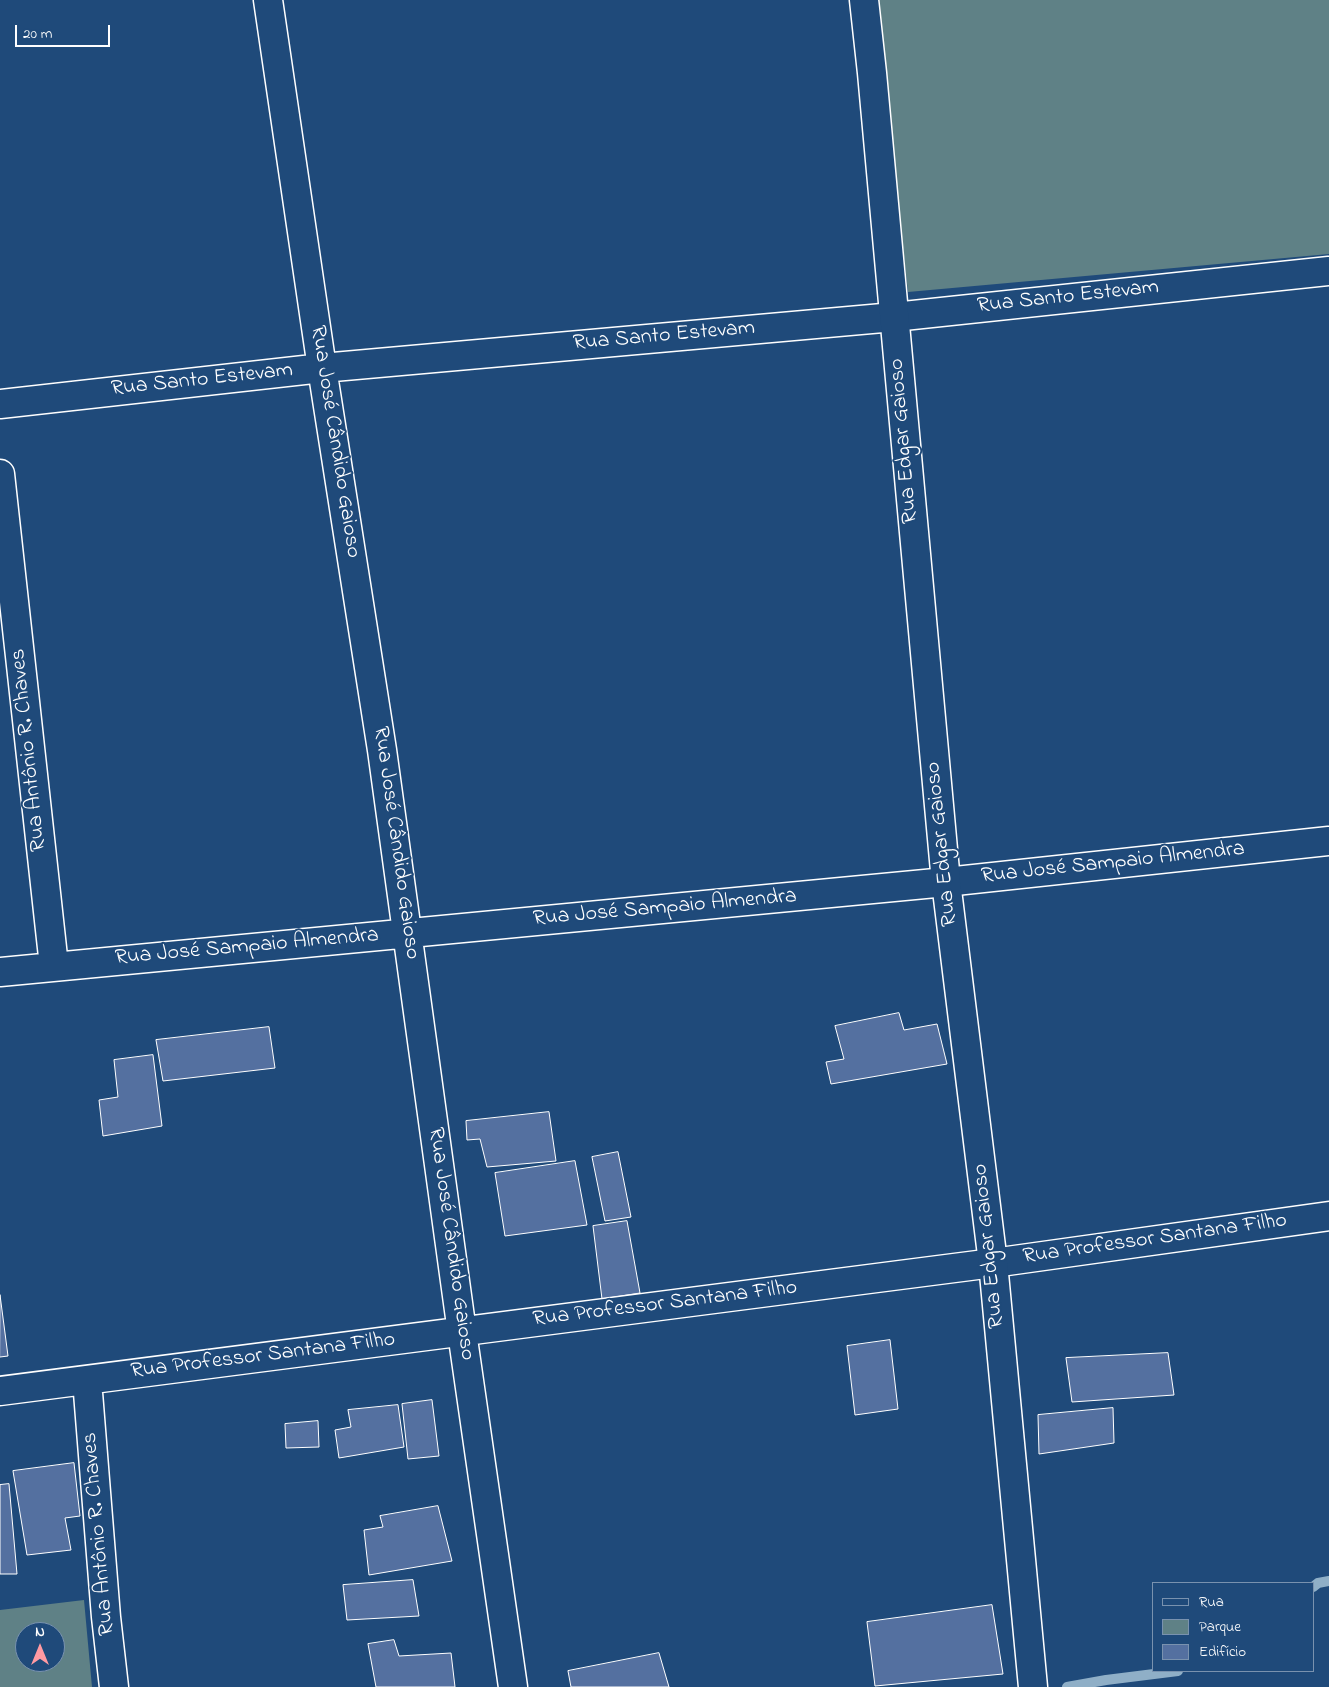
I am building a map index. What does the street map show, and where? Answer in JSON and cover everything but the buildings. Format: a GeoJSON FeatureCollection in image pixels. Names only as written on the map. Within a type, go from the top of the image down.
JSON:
{"type":"FeatureCollection","features":[{"type":"Feature","properties":{"kind":"street","name":"Rua José Cândido Gaioso"},"geometry":{"type":"LineString","coordinates":[[268,0],[322,368],[382,750],[513,1687]]}},
{"type":"Feature","properties":{"kind":"street","name":"Rua Edgar Gaioso"},"geometry":{"type":"LineString","coordinates":[[864,0],[946,882],[993,1263],[1033,1687]]}},
{"type":"Feature","properties":{"kind":"street","name":"Rua Santo Estevam"},"geometry":{"type":"LineString","coordinates":[[0,404],[322,368],[894,316],[1329,271]]}},
{"type":"Feature","properties":{"kind":"street","name":"Rua Antônio R. Chaves"},"geometry":{"type":"LineString","coordinates":[[0,474],[54,966]]}},
{"type":"Feature","properties":{"kind":"street","name":"Rua José Sampaio Almendra"},"geometry":{"type":"LineString","coordinates":[[0,972],[946,882],[1329,841]]}},
{"type":"Feature","properties":{"kind":"street","name":"Rua Professor Santana Filho"},"geometry":{"type":"LineString","coordinates":[[0,1391],[993,1263],[1329,1216]]}},
{"type":"Feature","properties":{"kind":"street","name":"Rua Antônio R. Chaves"},"geometry":{"type":"LineString","coordinates":[[87,1380],[106,1617],[114,1687]]}},
{"type":"Feature","properties":{"kind":"green space"},"geometry":{"type":"Polygon","coordinates":[[[875,0],[1329,0],[1329,254],[908,292],[875,0]]]}},
{"type":"Feature","properties":{"kind":"green space"},"geometry":{"type":"Polygon","coordinates":[[[84,1600],[92,1687],[0,1687],[0,1610],[84,1600]]]}},
{"type":"Feature","properties":{"kind":"waterway"},"geometry":{"type":"LineString","coordinates":[[1314,1586],[1318,1583],[1329,1581]]}},
{"type":"Feature","properties":{"kind":"waterway"},"geometry":{"type":"LineString","coordinates":[[1067,1687],[1170,1672]]}}]}
